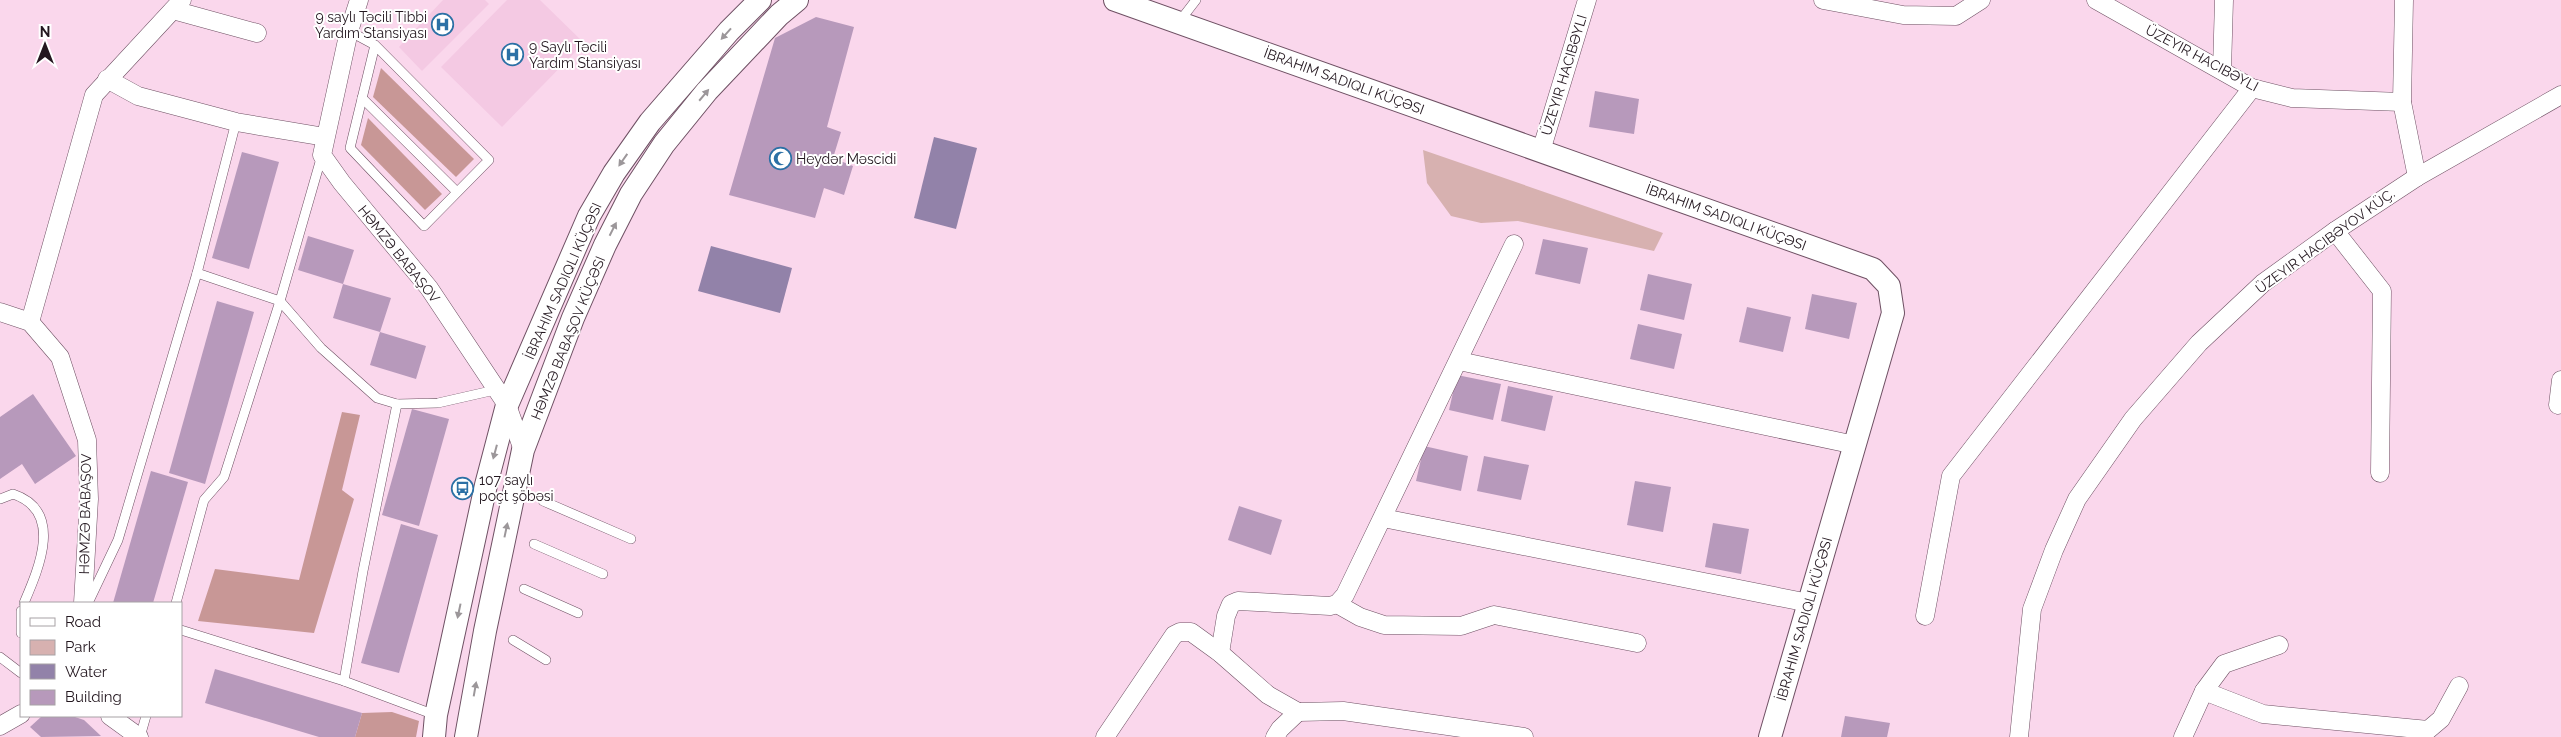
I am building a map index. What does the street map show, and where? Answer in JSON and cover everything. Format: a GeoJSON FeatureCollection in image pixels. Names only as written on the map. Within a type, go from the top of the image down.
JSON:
{"type":"FeatureCollection","features":[{"type":"Feature","properties":{"kind":"street"},"geometry":{"type":"LineString","coordinates":[[107,79],[138,96],[323,146],[349,31],[359,0]]}},
{"type":"Feature","properties":{"kind":"street"},"geometry":{"type":"LineString","coordinates":[[435,726],[486,485],[501,398],[589,216],[614,173],[650,122],[729,31],[760,0]]}},
{"type":"Feature","properties":{"kind":"street","name":"HƏMZƏ BABAŞOV KÜÇƏSI"},"geometry":{"type":"LineString","coordinates":[[466,737],[485,631],[523,450],[573,318],[605,245],[631,194],[664,144],[707,91],[779,15],[797,0]]}},
{"type":"Feature","properties":{"kind":"street"},"geometry":{"type":"LineString","coordinates":[[1115,0],[1873,270],[1889,286],[1893,312],[1770,737]]}},
{"type":"Feature","properties":{"kind":"street"},"geometry":{"type":"LineString","coordinates":[[1541,151],[1587,0]]}},
{"type":"Feature","properties":{"kind":"street"},"geometry":{"type":"LineString","coordinates":[[1823,0],[1902,15],[1956,16],[1981,0]]}},
{"type":"Feature","properties":{"kind":"street"},"geometry":{"type":"LineString","coordinates":[[2096,0],[2252,88],[2292,98],[2402,102]]}},
{"type":"Feature","properties":{"kind":"street"},"geometry":{"type":"LineString","coordinates":[[2222,70],[2224,0]]}},
{"type":"Feature","properties":{"kind":"street"},"geometry":{"type":"LineString","coordinates":[[2404,0],[2402,102],[2417,177]]}},
{"type":"Feature","properties":{"kind":"street"},"geometry":{"type":"LineString","coordinates":[[0,312],[30,322],[87,114],[94,95],[107,79],[178,5],[257,33]]}},
{"type":"Feature","properties":{"kind":"street"},"geometry":{"type":"LineString","coordinates":[[1924,616],[1951,476],[2252,88]]}},
{"type":"Feature","properties":{"kind":"street"},"geometry":{"type":"LineString","coordinates":[[2019,737],[2032,609],[2076,499],[2133,419],[2199,343],[2263,283],[2334,231],[2417,177],[2561,95]]}},
{"type":"Feature","properties":{"kind":"street","name":"HƏMZƏ BABAŞOV"},"geometry":{"type":"LineString","coordinates":[[323,146],[342,183],[429,288],[501,398],[523,450]]}},
{"type":"Feature","properties":{"kind":"street"},"geometry":{"type":"LineString","coordinates":[[2334,231],[2382,290],[2380,473]]}},
{"type":"Feature","properties":{"kind":"street"},"geometry":{"type":"LineString","coordinates":[[1220,653],[1226,616],[1231,604],[1238,601],[1330,606],[1338,604],[1345,595],[1514,244]]}},
{"type":"Feature","properties":{"kind":"street","name":"HƏMZƏ BABAŞOV"},"geometry":{"type":"LineString","coordinates":[[30,322],[60,357],[87,440],[89,499],[82,602]]}},
{"type":"Feature","properties":{"kind":"street"},"geometry":{"type":"LineString","coordinates":[[1459,361],[1855,445]]}},
{"type":"Feature","properties":{"kind":"street"},"geometry":{"type":"LineString","coordinates":[[2558,406],[2561,380]]}},
{"type":"Feature","properties":{"kind":"street"},"geometry":{"type":"LineString","coordinates":[[1382,518],[1809,604]]}},
{"type":"Feature","properties":{"kind":"street"},"geometry":{"type":"LineString","coordinates":[[1338,604],[1360,617],[1384,624],[1461,626],[1494,615],[1637,642]]}},
{"type":"Feature","properties":{"kind":"street"},"geometry":{"type":"LineString","coordinates":[[1104,737],[1174,635],[1180,632],[1191,632],[1220,653],[1268,695],[1298,712],[1343,711],[1524,737]]}},
{"type":"Feature","properties":{"kind":"street"},"geometry":{"type":"LineString","coordinates":[[2183,737],[2204,692],[2224,664],[2279,645]]}},
{"type":"Feature","properties":{"kind":"street"},"geometry":{"type":"LineString","coordinates":[[2204,692],[2263,714],[2428,730],[2442,719],[2459,686]]}},
{"type":"Feature","properties":{"kind":"street"},"geometry":{"type":"LineString","coordinates":[[1275,737],[1280,729],[1298,712]]}},
{"type":"Feature","properties":{"kind":"street"},"geometry":{"type":"LineString","coordinates":[[0,726],[20,715]]}},
{"type":"Feature","properties":{"kind":"street"},"geometry":{"type":"LineString","coordinates":[[112,717],[139,737]]}},
{"type":"Feature","properties":{"kind":"street"},"geometry":{"type":"LineString","coordinates":[[112,717],[122,737]]}},
{"type":"Feature","properties":{"kind":"lane"},"geometry":{"type":"LineString","coordinates":[[1179,22],[1196,0]]}},
{"type":"Feature","properties":{"kind":"lane"},"geometry":{"type":"LineString","coordinates":[[349,31],[376,46],[489,160],[424,226],[350,148],[376,46]]}},
{"type":"Feature","properties":{"kind":"lane"},"geometry":{"type":"LineString","coordinates":[[362,98],[457,192]]}},
{"type":"Feature","properties":{"kind":"lane"},"geometry":{"type":"LineString","coordinates":[[88,602],[118,540],[197,273],[236,122]]}},
{"type":"Feature","properties":{"kind":"lane"},"geometry":{"type":"LineString","coordinates":[[176,602],[204,500],[224,477],[280,301],[323,146]]}},
{"type":"Feature","properties":{"kind":"lane"},"geometry":{"type":"LineString","coordinates":[[197,273],[280,301],[321,348],[359,384],[377,398],[397,404],[501,398]]}},
{"type":"Feature","properties":{"kind":"lane"},"geometry":{"type":"LineString","coordinates":[[344,681],[363,571],[397,404]]}},
{"type":"Feature","properties":{"kind":"lane"},"geometry":{"type":"LineString","coordinates":[[0,499],[13,494],[27,499],[37,513],[45,536],[38,568],[24,602]]}},
{"type":"Feature","properties":{"kind":"lane"},"geometry":{"type":"LineString","coordinates":[[543,501],[631,539]]}},
{"type":"Feature","properties":{"kind":"lane"},"geometry":{"type":"LineString","coordinates":[[534,544],[603,574]]}},
{"type":"Feature","properties":{"kind":"lane"},"geometry":{"type":"LineString","coordinates":[[524,589],[578,613]]}},
{"type":"Feature","properties":{"kind":"lane"},"geometry":{"type":"LineString","coordinates":[[182,630],[344,681],[435,726]]}},
{"type":"Feature","properties":{"kind":"lane"},"geometry":{"type":"LineString","coordinates":[[513,640],[546,660]]}},
{"type":"Feature","properties":{"kind":"lane"},"geometry":{"type":"LineString","coordinates":[[0,657],[20,673]]}},
{"type":"Feature","properties":{"kind":"lane"},"geometry":{"type":"LineString","coordinates":[[139,737],[146,717]]}},
{"type":"Feature","properties":{"kind":"shaded area","name":"9 saylı Təcili Tibbi Yardım Stansiyası"},"geometry":{"type":"Polygon","coordinates":[[[443,0],[485,0],[489,4],[422,71],[399,47],[443,0]]]}},
{"type":"Feature","properties":{"kind":"shaded area","name":"9 Saylı Təcili Yardım Stansiyası"},"geometry":{"type":"Polygon","coordinates":[[[507,0],[540,0],[584,43],[502,127],[441,67],[507,0]]]}},
{"type":"Feature","properties":{"kind":"shaded area"},"geometry":{"type":"Polygon","coordinates":[[[381,68],[474,159],[456,177],[373,97],[381,68]]]}},
{"type":"Feature","properties":{"kind":"shaded area"},"geometry":{"type":"Polygon","coordinates":[[[368,118],[442,194],[425,210],[361,145],[368,118]]]}},
{"type":"Feature","properties":{"kind":"shaded area"},"geometry":{"type":"Polygon","coordinates":[[[342,412],[360,415],[342,490],[354,499],[314,633],[198,621],[215,569],[299,580],[342,412]]]}},
{"type":"Feature","properties":{"kind":"shaded area"},"geometry":{"type":"Polygon","coordinates":[[[392,712],[419,721],[416,737],[355,737],[362,713],[392,712]]]}},
{"type":"Feature","properties":{"kind":"green space"},"geometry":{"type":"Polygon","coordinates":[[[1423,150],[1663,233],[1654,251],[1518,221],[1481,223],[1451,216],[1427,183],[1423,150]]]}},
{"type":"Feature","properties":{"kind":"water"},"geometry":{"type":"Polygon","coordinates":[[[934,137],[977,148],[956,229],[914,218],[934,137]]]}},
{"type":"Feature","properties":{"kind":"water"},"geometry":{"type":"Polygon","coordinates":[[[711,246],[792,268],[780,313],[698,291],[711,246]]]}},
{"type":"Feature","properties":{"kind":"building"},"geometry":{"type":"Polygon","coordinates":[[[816,17],[854,27],[827,127],[841,132],[833,158],[853,166],[844,195],[824,188],[815,218],[729,195],[775,38],[816,17]]]}},
{"type":"Feature","properties":{"kind":"building"},"geometry":{"type":"Polygon","coordinates":[[[1595,91],[1639,99],[1634,134],[1589,127],[1595,91]]]}},
{"type":"Feature","properties":{"kind":"building"},"geometry":{"type":"Polygon","coordinates":[[[242,152],[279,162],[249,269],[212,258],[242,152]]]}},
{"type":"Feature","properties":{"kind":"building"},"geometry":{"type":"Polygon","coordinates":[[[308,236],[354,250],[343,284],[298,270],[308,236]]]}},
{"type":"Feature","properties":{"kind":"building"},"geometry":{"type":"Polygon","coordinates":[[[1543,239],[1588,248],[1580,284],[1535,274],[1543,239]]]}},
{"type":"Feature","properties":{"kind":"building"},"geometry":{"type":"Polygon","coordinates":[[[1648,274],[1692,284],[1684,320],[1640,310],[1648,274]]]}},
{"type":"Feature","properties":{"kind":"building"},"geometry":{"type":"Polygon","coordinates":[[[343,284],[391,298],[380,332],[333,318],[343,284]]]}},
{"type":"Feature","properties":{"kind":"building"},"geometry":{"type":"Polygon","coordinates":[[[1812,294],[1857,303],[1849,339],[1805,329],[1812,294]]]}},
{"type":"Feature","properties":{"kind":"building"},"geometry":{"type":"Polygon","coordinates":[[[217,301],[254,312],[205,484],[169,473],[217,301]]]}},
{"type":"Feature","properties":{"kind":"building"},"geometry":{"type":"Polygon","coordinates":[[[1747,307],[1791,317],[1783,352],[1739,342],[1747,307]]]}},
{"type":"Feature","properties":{"kind":"building"},"geometry":{"type":"Polygon","coordinates":[[[1638,324],[1682,334],[1674,369],[1630,359],[1638,324]]]}},
{"type":"Feature","properties":{"kind":"building"},"geometry":{"type":"Polygon","coordinates":[[[380,332],[426,346],[416,379],[370,365],[380,332]]]}},
{"type":"Feature","properties":{"kind":"building"},"geometry":{"type":"Polygon","coordinates":[[[1457,375],[1501,384],[1493,420],[1449,410],[1457,375]]]}},
{"type":"Feature","properties":{"kind":"building"},"geometry":{"type":"Polygon","coordinates":[[[1508,386],[1553,396],[1545,431],[1501,421],[1508,386]]]}},
{"type":"Feature","properties":{"kind":"building"},"geometry":{"type":"Polygon","coordinates":[[[33,394],[76,456],[35,484],[22,464],[0,479],[0,417],[33,394]]]}},
{"type":"Feature","properties":{"kind":"building"},"geometry":{"type":"Polygon","coordinates":[[[412,409],[449,419],[419,526],[382,515],[412,409]]]}},
{"type":"Feature","properties":{"kind":"building"},"geometry":{"type":"Polygon","coordinates":[[[1424,446],[1468,456],[1461,491],[1416,481],[1424,446]]]}},
{"type":"Feature","properties":{"kind":"building"},"geometry":{"type":"Polygon","coordinates":[[[1484,456],[1529,465],[1521,500],[1477,491],[1484,456]]]}},
{"type":"Feature","properties":{"kind":"building"},"geometry":{"type":"Polygon","coordinates":[[[151,471],[188,482],[153,602],[113,602],[151,471]]]}},
{"type":"Feature","properties":{"kind":"building"},"geometry":{"type":"Polygon","coordinates":[[[1635,481],[1671,487],[1663,532],[1627,525],[1635,481]]]}},
{"type":"Feature","properties":{"kind":"building"},"geometry":{"type":"Polygon","coordinates":[[[1239,506],[1282,520],[1271,555],[1228,540],[1239,506]]]}},
{"type":"Feature","properties":{"kind":"building"},"geometry":{"type":"Polygon","coordinates":[[[1713,523],[1749,529],[1741,574],[1705,567],[1713,523]]]}},
{"type":"Feature","properties":{"kind":"building"},"geometry":{"type":"Polygon","coordinates":[[[401,524],[438,535],[399,673],[361,663],[401,524]]]}},
{"type":"Feature","properties":{"kind":"building"},"geometry":{"type":"Polygon","coordinates":[[[215,669],[362,713],[355,737],[319,737],[205,703],[215,669]]]}},
{"type":"Feature","properties":{"kind":"building"},"geometry":{"type":"Polygon","coordinates":[[[1845,716],[1890,723],[1887,737],[1841,737],[1845,716]]]}},
{"type":"Feature","properties":{"kind":"building"},"geometry":{"type":"Polygon","coordinates":[[[41,717],[75,717],[84,720],[101,736],[41,737],[30,727],[41,717]]]}},
{"type":"Feature","properties":{"kind":"place","name":"9 saylı Təcili Tibbi Yardım Stansiyası"},"geometry":{"type":"Point","coordinates":[443,25]}},
{"type":"Feature","properties":{"kind":"place","name":"9 Saylı Təcili Yardım Stansiyası"},"geometry":{"type":"Point","coordinates":[513,55]}},
{"type":"Feature","properties":{"kind":"place","name":"Heydər Məscidi"},"geometry":{"type":"Point","coordinates":[780,159]}},
{"type":"Feature","properties":{"kind":"place","name":"107 saylı poçt şöbəsi"},"geometry":{"type":"Point","coordinates":[463,488]}}]}
